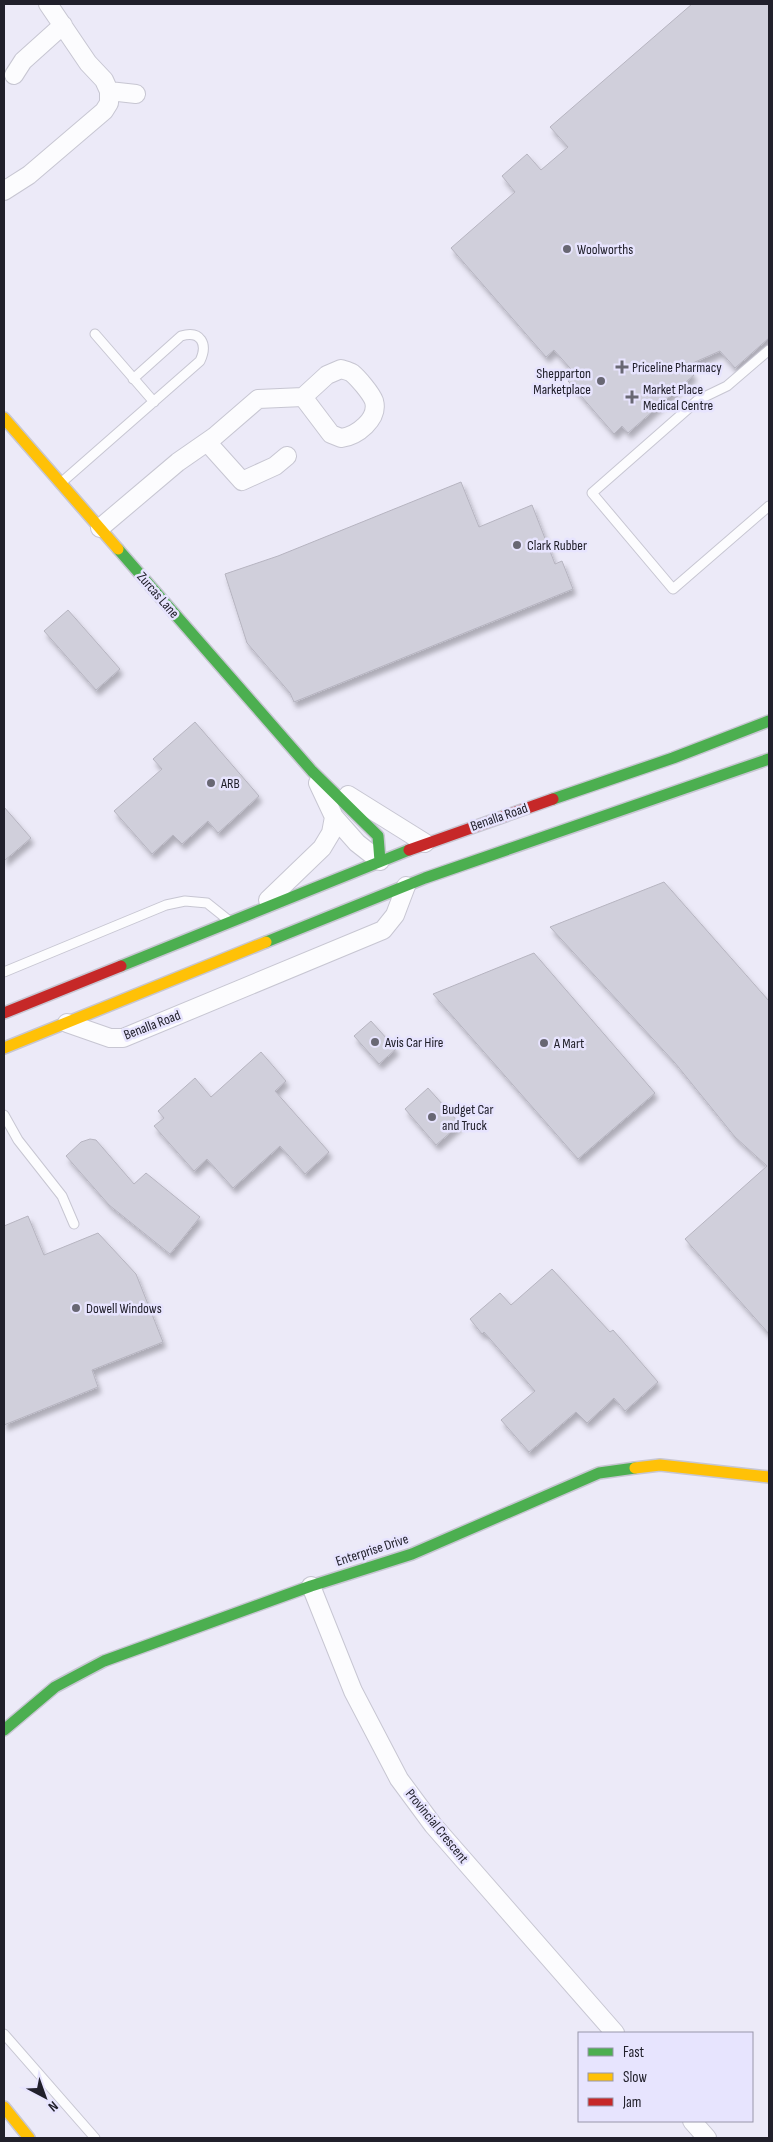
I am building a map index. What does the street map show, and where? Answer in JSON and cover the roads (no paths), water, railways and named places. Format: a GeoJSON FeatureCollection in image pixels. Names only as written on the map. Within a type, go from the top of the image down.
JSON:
{"type":"FeatureCollection","features":[{"type":"Feature","properties":{"kind":"main road","name":"Zurcas Lane"},"geometry":{"type":"LineString","coordinates":[[4,418],[312,771],[378,836],[384,879]]}},
{"type":"Feature","properties":{"kind":"main road","name":"Benalla Road"},"geometry":{"type":"LineString","coordinates":[[4,1048],[67,1023],[384,879],[425,843],[673,758],[769,721]]}},
{"type":"Feature","properties":{"kind":"main road","name":"Benalla Road"},"geometry":{"type":"LineString","coordinates":[[4,1013],[256,911],[384,879],[406,886],[769,759]]}},
{"type":"Feature","properties":{"kind":"main road","name":"Enterprise Drive"},"geometry":{"type":"LineString","coordinates":[[4,1730],[55,1687],[104,1661],[311,1586],[412,1554],[599,1473],[660,1464],[769,1477]]}},
{"type":"Feature","properties":{"kind":"main road"},"geometry":{"type":"LineString","coordinates":[[4,2108],[29,2138]]}},
{"type":"Feature","properties":{"kind":"street"},"geometry":{"type":"LineString","coordinates":[[4,191],[29,175],[104,111],[109,103],[109,91],[104,80],[88,63],[48,4]]}},
{"type":"Feature","properties":{"kind":"street"},"geometry":{"type":"LineString","coordinates":[[14,75],[23,61],[63,25]]}},
{"type":"Feature","properties":{"kind":"street"},"geometry":{"type":"LineString","coordinates":[[109,91],[136,94]]}},
{"type":"Feature","properties":{"kind":"street"},"geometry":{"type":"LineString","coordinates":[[100,528],[178,462],[207,442],[258,399],[303,397]]}},
{"type":"Feature","properties":{"kind":"street"},"geometry":{"type":"LineString","coordinates":[[207,442],[242,481],[275,466],[287,456]]}},
{"type":"Feature","properties":{"kind":"street","name":"Zurcas Lane"},"geometry":{"type":"LineString","coordinates":[[312,771],[334,817],[384,879]]}},
{"type":"Feature","properties":{"kind":"street","name":"Zurcas Lane"},"geometry":{"type":"LineString","coordinates":[[312,771],[425,843]]}},
{"type":"Feature","properties":{"kind":"street"},"geometry":{"type":"LineString","coordinates":[[256,911],[322,848],[332,833],[334,817]]}},
{"type":"Feature","properties":{"kind":"street","name":"Benalla Road"},"geometry":{"type":"LineString","coordinates":[[67,1023],[110,1038],[123,1038],[382,930],[395,915],[406,886]]}},
{"type":"Feature","properties":{"kind":"street","name":"Provincial Crescent"},"geometry":{"type":"LineString","coordinates":[[311,1586],[353,1691],[399,1779],[434,1825],[614,2032]]}},
{"type":"Feature","properties":{"kind":"street"},"geometry":{"type":"LineString","coordinates":[[693,2122],[707,2138]]}},
{"type":"Feature","properties":{"kind":"lane"},"geometry":{"type":"LineString","coordinates":[[95,334],[154,402]]}},
{"type":"Feature","properties":{"kind":"lane"},"geometry":{"type":"LineString","coordinates":[[61,483],[200,361],[204,354],[201,340],[197,336],[189,334],[181,336],[134,379]]}},
{"type":"Feature","properties":{"kind":"lane"},"geometry":{"type":"LineString","coordinates":[[769,350],[727,386],[698,400],[592,493],[673,589],[769,506]]}},
{"type":"Feature","properties":{"kind":"lane"},"geometry":{"type":"LineString","coordinates":[[4,972],[166,905],[185,902],[207,903],[231,921]]}},
{"type":"Feature","properties":{"kind":"lane"},"geometry":{"type":"LineString","coordinates":[[4,1115],[18,1140],[62,1196],[74,1224]]}},
{"type":"Feature","properties":{"kind":"lane"},"geometry":{"type":"LineString","coordinates":[[4,2034],[95,2138]]}},
{"type":"Feature","properties":{"kind":"place","name":"Woolworths"},"geometry":{"type":"Point","coordinates":[567,249]}},
{"type":"Feature","properties":{"kind":"place","name":"Priceline Pharmacy"},"geometry":{"type":"Point","coordinates":[622,367]}},
{"type":"Feature","properties":{"kind":"place","name":"Shepparton Marketplace"},"geometry":{"type":"Point","coordinates":[601,381]}},
{"type":"Feature","properties":{"kind":"place","name":"Market Place Medical Centre"},"geometry":{"type":"Point","coordinates":[632,397]}},
{"type":"Feature","properties":{"kind":"place","name":"Clark Rubber"},"geometry":{"type":"Point","coordinates":[517,545]}},
{"type":"Feature","properties":{"kind":"place","name":"ARB"},"geometry":{"type":"Point","coordinates":[211,783]}},
{"type":"Feature","properties":{"kind":"place","name":"Avis Car Hire"},"geometry":{"type":"Point","coordinates":[375,1042]}},
{"type":"Feature","properties":{"kind":"place","name":"A Mart"},"geometry":{"type":"Point","coordinates":[544,1043]}},
{"type":"Feature","properties":{"kind":"place","name":"Budget Car and Truck"},"geometry":{"type":"Point","coordinates":[432,1117]}},
{"type":"Feature","properties":{"kind":"place","name":"Dowell Windows"},"geometry":{"type":"Point","coordinates":[76,1308]}}]}
